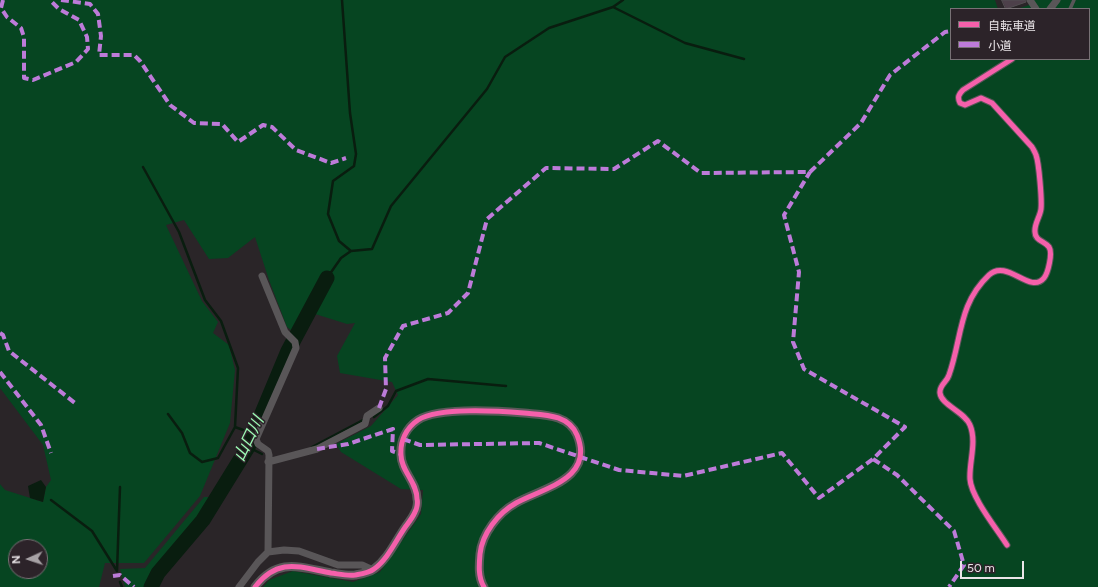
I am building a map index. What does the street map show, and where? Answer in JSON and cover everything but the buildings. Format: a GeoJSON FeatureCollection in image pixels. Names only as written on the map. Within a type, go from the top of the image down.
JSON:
{"type":"FeatureCollection","features":[{"type":"Feature","properties":{"kind":"street"},"geometry":{"type":"LineString","coordinates":[[1051,8],[1057,0]]}},
{"type":"Feature","properties":{"kind":"street"},"geometry":{"type":"LineString","coordinates":[[1007,545],[973,492],[970,480],[973,438],[970,424],[963,415],[942,400],[940,394],[941,387],[949,377],[966,307],[978,288],[990,274],[997,271],[1006,271],[1032,283],[1039,283],[1044,278],[1049,265],[1051,251],[1048,246],[1037,239],[1034,233],[1036,221],[1041,211],[1041,197],[1036,155],[1032,147],[992,103],[981,98],[965,105],[960,103],[958,99],[959,94],[963,90],[1010,60]]}},
{"type":"Feature","properties":{"kind":"street"},"geometry":{"type":"LineString","coordinates":[[262,276],[285,332],[295,342],[296,348],[256,440],[258,444],[268,451],[268,552]]}},
{"type":"Feature","properties":{"kind":"street"},"geometry":{"type":"LineString","coordinates":[[268,462],[317,449],[365,424],[367,416],[379,408]]}},
{"type":"Feature","properties":{"kind":"street"},"geometry":{"type":"LineString","coordinates":[[255,587],[263,577],[273,570],[286,566],[349,576],[362,574],[373,570],[382,561],[416,512],[417,498],[414,486],[403,466],[401,454],[403,439],[409,427],[419,419],[434,414],[460,411],[500,411],[550,415],[565,420],[577,435],[580,447],[580,458],[577,467],[571,475],[559,483],[515,503],[498,516],[489,529],[480,551],[479,572],[484,587]]}},
{"type":"Feature","properties":{"kind":"street"},"geometry":{"type":"LineString","coordinates":[[239,587],[258,562],[268,552],[284,550],[299,551],[338,565],[362,565],[373,570]]}},
{"type":"Feature","properties":{"kind":"green space"},"geometry":{"type":"Polygon","coordinates":[[[0,0],[995,0],[998,8],[950,8],[950,60],[1090,60],[1090,8],[1020,8],[1029,5],[1030,0],[1098,0],[1098,587],[263,587],[269,580],[293,571],[353,582],[380,572],[421,514],[423,490],[401,489],[341,452],[336,444],[371,426],[398,395],[392,382],[340,373],[337,356],[355,323],[347,324],[312,313],[301,338],[287,327],[269,280],[255,237],[228,258],[209,259],[184,220],[166,225],[202,301],[218,322],[213,333],[229,345],[235,370],[230,423],[200,496],[144,563],[105,563],[99,587],[0,587],[0,484],[5,490],[43,502],[46,487],[51,480],[43,445],[0,388],[0,0]]]}},
{"type":"Feature","properties":{"kind":"green space"},"geometry":{"type":"Polygon","coordinates":[[[204,497],[210,497],[200,515],[156,566],[144,587],[125,587],[120,569],[145,568],[204,497]]]}},
{"type":"Feature","properties":{"kind":"shaded area"},"geometry":{"type":"Polygon","coordinates":[[[41,480],[46,487],[43,502],[30,498],[28,486],[41,480]]]}},
{"type":"Feature","properties":{"kind":"waterway"},"geometry":{"type":"LineString","coordinates":[[342,0],[350,113],[356,154],[354,166],[333,181],[328,214],[339,241],[351,251]]}},
{"type":"Feature","properties":{"kind":"waterway"},"geometry":{"type":"LineString","coordinates":[[327,278],[341,258],[351,251],[372,249],[391,206],[487,89],[505,57],[549,28],[613,7],[623,0]]}},
{"type":"Feature","properties":{"kind":"waterway"},"geometry":{"type":"LineString","coordinates":[[613,7],[685,43],[744,59]]}},
{"type":"Feature","properties":{"kind":"waterway"},"geometry":{"type":"LineString","coordinates":[[143,167],[179,232],[205,300],[221,321],[238,368],[235,427],[254,434]]}},
{"type":"Feature","properties":{"kind":"waterway","name":"山口川"},"geometry":{"type":"LineString","coordinates":[[151,587],[158,573],[203,520],[248,447],[288,351],[327,278]]}},
{"type":"Feature","properties":{"kind":"waterway"},"geometry":{"type":"LineString","coordinates":[[374,417],[388,406],[396,391],[428,379],[506,386]]}},
{"type":"Feature","properties":{"kind":"waterway"},"geometry":{"type":"LineString","coordinates":[[168,414],[182,433],[190,453],[202,462],[218,458],[235,427]]}},
{"type":"Feature","properties":{"kind":"waterway"},"geometry":{"type":"LineString","coordinates":[[312,447],[363,420]]}},
{"type":"Feature","properties":{"kind":"waterway"},"geometry":{"type":"LineString","coordinates":[[248,447],[262,454]]}},
{"type":"Feature","properties":{"kind":"waterway"},"geometry":{"type":"LineString","coordinates":[[51,500],[92,531],[117,571],[120,487]]}},
{"type":"Feature","properties":{"kind":"waterway"},"geometry":{"type":"LineString","coordinates":[[120,582],[122,587]]}},
{"type":"Feature","properties":{"kind":"marked path"},"geometry":{"type":"LineString","coordinates":[[3,0],[1,8],[7,17],[21,28],[24,37],[24,78],[33,80],[76,62],[88,49],[87,37],[79,20],[59,9],[50,0]]}},
{"type":"Feature","properties":{"kind":"marked path"},"geometry":{"type":"LineString","coordinates":[[61,0],[90,4],[98,14],[101,36],[99,55],[134,55],[140,61],[170,105],[194,123],[222,124],[238,142],[263,125],[272,127],[296,150],[331,163],[346,158]]}},
{"type":"Feature","properties":{"kind":"marked path"},"geometry":{"type":"LineString","coordinates":[[379,408],[386,389],[385,358],[403,326],[448,313],[468,293],[487,219],[546,168],[614,169],[658,141],[701,173],[810,172],[861,123],[890,75],[945,32],[950,31]]}},
{"type":"Feature","properties":{"kind":"marked path"},"geometry":{"type":"LineString","coordinates":[[403,439],[420,445],[539,443],[619,470],[683,476],[782,453],[819,498],[873,459],[905,427],[804,369],[793,342],[799,272],[784,215],[810,172]]}},
{"type":"Feature","properties":{"kind":"marked path"},"geometry":{"type":"LineString","coordinates":[[0,333],[3,335],[9,351],[75,403]]}},
{"type":"Feature","properties":{"kind":"marked path"},"geometry":{"type":"LineString","coordinates":[[0,372],[41,425],[51,453]]}},
{"type":"Feature","properties":{"kind":"marked path"},"geometry":{"type":"LineString","coordinates":[[317,449],[348,444],[393,429],[392,451],[401,454]]}},
{"type":"Feature","properties":{"kind":"marked path"},"geometry":{"type":"LineString","coordinates":[[873,459],[897,475],[954,531],[964,565],[949,587]]}},
{"type":"Feature","properties":{"kind":"marked path"},"geometry":{"type":"LineString","coordinates":[[113,576],[120,575],[134,587]]}},
{"type":"Feature","properties":{"kind":"cycle path"},"geometry":{"type":"LineString","coordinates":[[1007,545],[985,513],[971,486],[970,472],[973,438],[970,425],[963,416],[944,401],[941,397],[940,390],[949,375],[966,310],[979,286],[989,275],[996,271],[1011,273],[1025,280],[1038,282],[1046,275],[1050,263],[1049,247],[1035,235],[1035,226],[1041,209],[1039,173],[1036,154],[1032,147],[992,103],[981,98],[965,105],[960,103],[959,99],[963,90],[1010,60]]}},
{"type":"Feature","properties":{"kind":"cycle path"},"geometry":{"type":"LineString","coordinates":[[255,587],[272,571],[290,566],[309,568],[343,575],[352,575],[370,571],[384,560],[412,518],[417,507],[416,493],[402,461],[401,450],[407,431],[418,420],[440,413],[470,411],[500,411],[539,414],[562,419],[573,428],[577,435],[581,450],[579,462],[573,472],[563,480],[509,507],[497,518],[481,546],[479,567],[484,587]]}}]}
